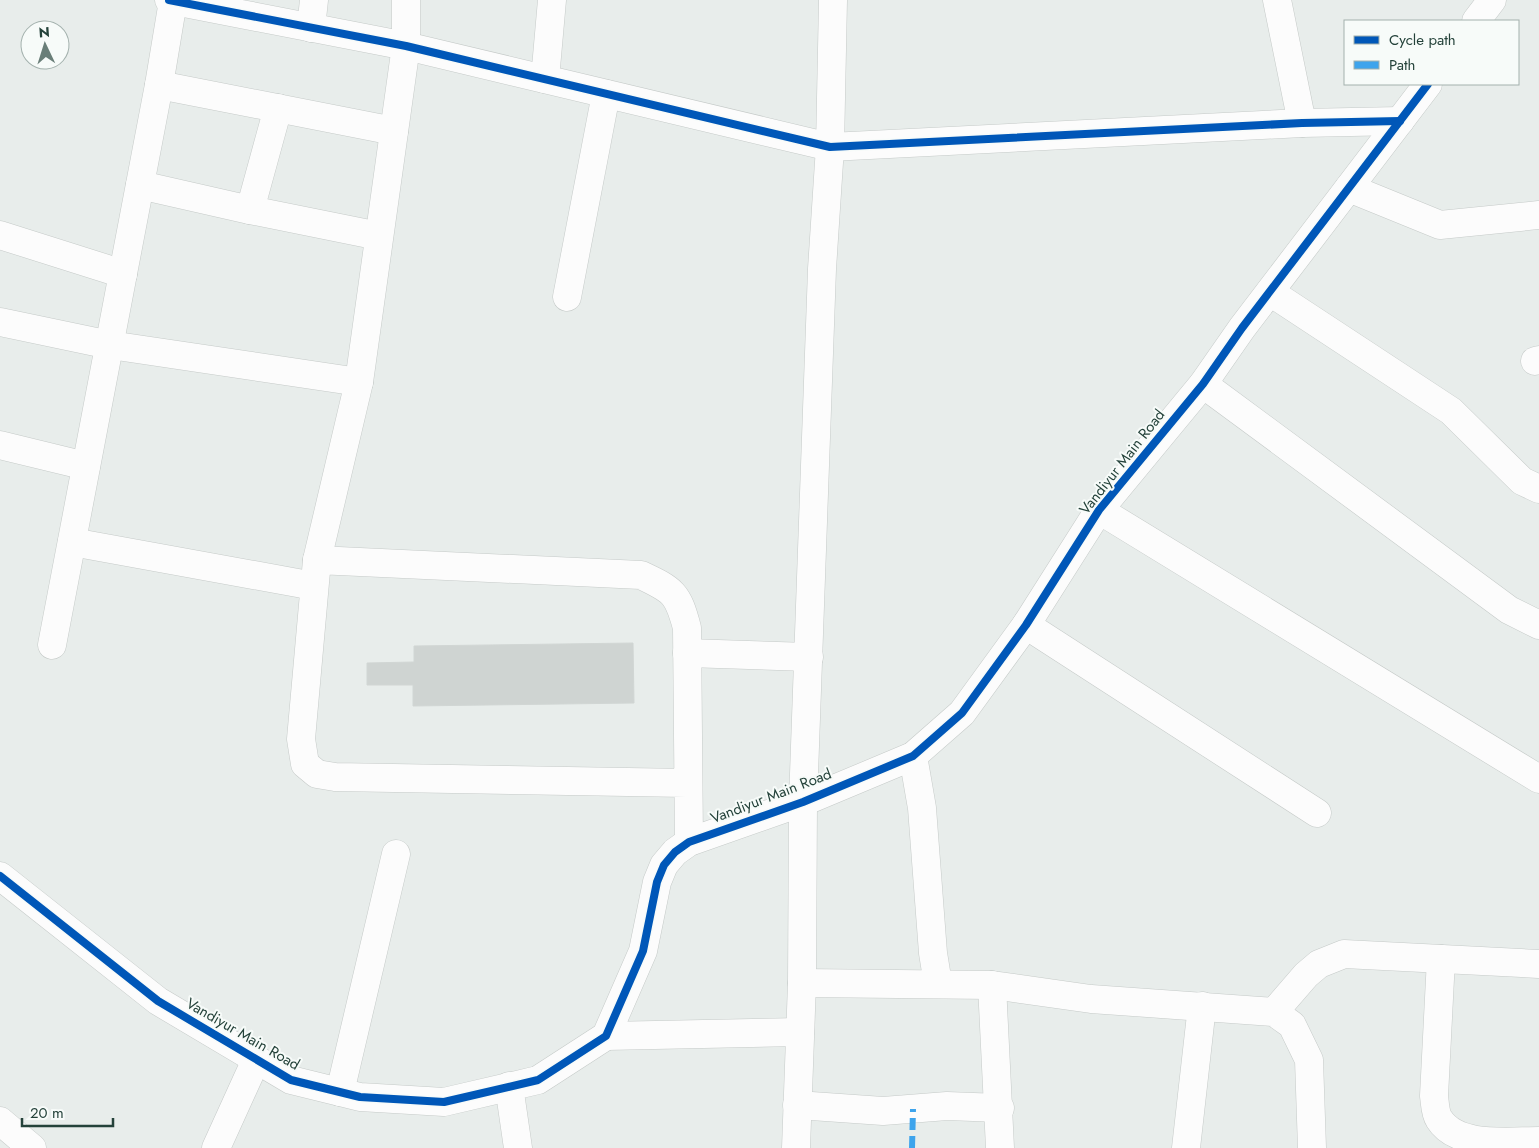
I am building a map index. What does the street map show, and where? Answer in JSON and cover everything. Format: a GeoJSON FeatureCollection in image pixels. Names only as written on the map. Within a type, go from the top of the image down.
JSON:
{"type":"FeatureCollection","features":[{"type":"Feature","properties":{"kind":"street"},"geometry":{"type":"LineString","coordinates":[[52,645],[159,85],[171,0],[406,46],[830,147],[1302,123],[1400,121]]}},
{"type":"Feature","properties":{"kind":"street"},"geometry":{"type":"LineString","coordinates":[[311,28],[314,0]]}},
{"type":"Feature","properties":{"kind":"street"},"geometry":{"type":"LineString","coordinates":[[406,0],[406,46],[359,382],[316,573],[301,739],[305,764],[317,774],[335,777],[687,783]]}},
{"type":"Feature","properties":{"kind":"street"},"geometry":{"type":"LineString","coordinates":[[544,79],[552,0]]}},
{"type":"Feature","properties":{"kind":"street"},"geometry":{"type":"LineString","coordinates":[[796,1148],[802,983],[803,802],[822,269],[830,147],[833,0]]}},
{"type":"Feature","properties":{"kind":"street"},"geometry":{"type":"LineString","coordinates":[[1277,0],[1302,123]]}},
{"type":"Feature","properties":{"kind":"street"},"geometry":{"type":"LineString","coordinates":[[1477,20],[1492,0]]}},
{"type":"Feature","properties":{"kind":"street"},"geometry":{"type":"LineString","coordinates":[[159,85],[394,131]]}},
{"type":"Feature","properties":{"kind":"street","name":"Vandiyur Main Road"},"geometry":{"type":"LineString","coordinates":[[0,876],[158,1000],[291,1080],[360,1097],[444,1102],[538,1080],[606,1036],[643,951],[657,882],[664,865],[675,852],[689,842],[803,802],[913,756],[962,712],[1026,625],[1099,510],[1203,384],[1270,292],[1427,85]]}},
{"type":"Feature","properties":{"kind":"street"},"geometry":{"type":"LineString","coordinates":[[567,297],[606,94]]}},
{"type":"Feature","properties":{"kind":"street"},"geometry":{"type":"LineString","coordinates":[[250,210],[278,108]]}},
{"type":"Feature","properties":{"kind":"street"},"geometry":{"type":"LineString","coordinates":[[140,185],[379,236]]}},
{"type":"Feature","properties":{"kind":"street"},"geometry":{"type":"LineString","coordinates":[[1349,188],[1440,225],[1539,215]]}},
{"type":"Feature","properties":{"kind":"street"},"geometry":{"type":"LineString","coordinates":[[0,236],[123,274]]}},
{"type":"Feature","properties":{"kind":"street"},"geometry":{"type":"LineString","coordinates":[[1270,292],[1451,410],[1522,481],[1539,489]]}},
{"type":"Feature","properties":{"kind":"street"},"geometry":{"type":"LineString","coordinates":[[0,322],[110,346],[359,382]]}},
{"type":"Feature","properties":{"kind":"street"},"geometry":{"type":"LineString","coordinates":[[1203,384],[1509,610],[1539,625]]}},
{"type":"Feature","properties":{"kind":"street"},"geometry":{"type":"LineString","coordinates":[[0,445],[86,466]]}},
{"type":"Feature","properties":{"kind":"street"},"geometry":{"type":"LineString","coordinates":[[1099,510],[1539,779]]}},
{"type":"Feature","properties":{"kind":"street"},"geometry":{"type":"LineString","coordinates":[[72,542],[316,573],[641,575],[665,586],[680,601],[687,628],[689,842]]}},
{"type":"Feature","properties":{"kind":"street"},"geometry":{"type":"LineString","coordinates":[[1026,625],[1316,813]]}},
{"type":"Feature","properties":{"kind":"street"},"geometry":{"type":"LineString","coordinates":[[687,653],[809,657]]}},
{"type":"Feature","properties":{"kind":"street"},"geometry":{"type":"LineString","coordinates":[[913,756],[922,808],[938,984]]}},
{"type":"Feature","properties":{"kind":"street"},"geometry":{"type":"LineString","coordinates":[[340,1092],[396,854]]}},
{"type":"Feature","properties":{"kind":"street"},"geometry":{"type":"LineString","coordinates":[[1274,1012],[1319,964],[1344,954],[1539,964]]}},
{"type":"Feature","properties":{"kind":"street"},"geometry":{"type":"LineString","coordinates":[[1441,959],[1434,1096],[1438,1118],[1449,1134],[1472,1142],[1539,1141]]}},
{"type":"Feature","properties":{"kind":"street"},"geometry":{"type":"LineString","coordinates":[[802,983],[992,985],[1091,999],[1274,1012],[1292,1026],[1309,1060],[1312,1148]]}},
{"type":"Feature","properties":{"kind":"street"},"geometry":{"type":"LineString","coordinates":[[992,985],[1000,1108],[1000,1148]]}},
{"type":"Feature","properties":{"kind":"street"},"geometry":{"type":"LineString","coordinates":[[1186,1148],[1202,1006]]}},
{"type":"Feature","properties":{"kind":"street"},"geometry":{"type":"LineString","coordinates":[[606,1036],[800,1032]]}},
{"type":"Feature","properties":{"kind":"street"},"geometry":{"type":"LineString","coordinates":[[216,1148],[256,1060]]}},
{"type":"Feature","properties":{"kind":"street"},"geometry":{"type":"LineString","coordinates":[[509,1086],[518,1148]]}},
{"type":"Feature","properties":{"kind":"street"},"geometry":{"type":"LineString","coordinates":[[798,1105],[883,1111],[947,1106],[1000,1108]]}},
{"type":"Feature","properties":{"kind":"street"},"geometry":{"type":"LineString","coordinates":[[0,1121],[32,1148]]}},
{"type":"Feature","properties":{"kind":"building"},"geometry":{"type":"Polygon","coordinates":[[[633,643],[634,703],[413,706],[413,685],[367,685],[367,663],[414,662],[414,646],[633,643]]]}},
{"type":"Feature","properties":{"kind":"marked path"},"geometry":{"type":"LineString","coordinates":[[912,1148],[913,1109]]}},
{"type":"Feature","properties":{"kind":"cycle path"},"geometry":{"type":"LineString","coordinates":[[169,0],[406,46],[830,147],[1302,123],[1400,121]]}},
{"type":"Feature","properties":{"kind":"cycle path"},"geometry":{"type":"LineString","coordinates":[[0,876],[158,1001],[291,1080],[360,1097],[444,1102],[538,1080],[606,1036],[643,951],[657,882],[664,865],[675,852],[689,842],[803,802],[913,756],[962,713],[1026,625],[1099,510],[1203,384],[1242,328],[1427,85]]}}]}
